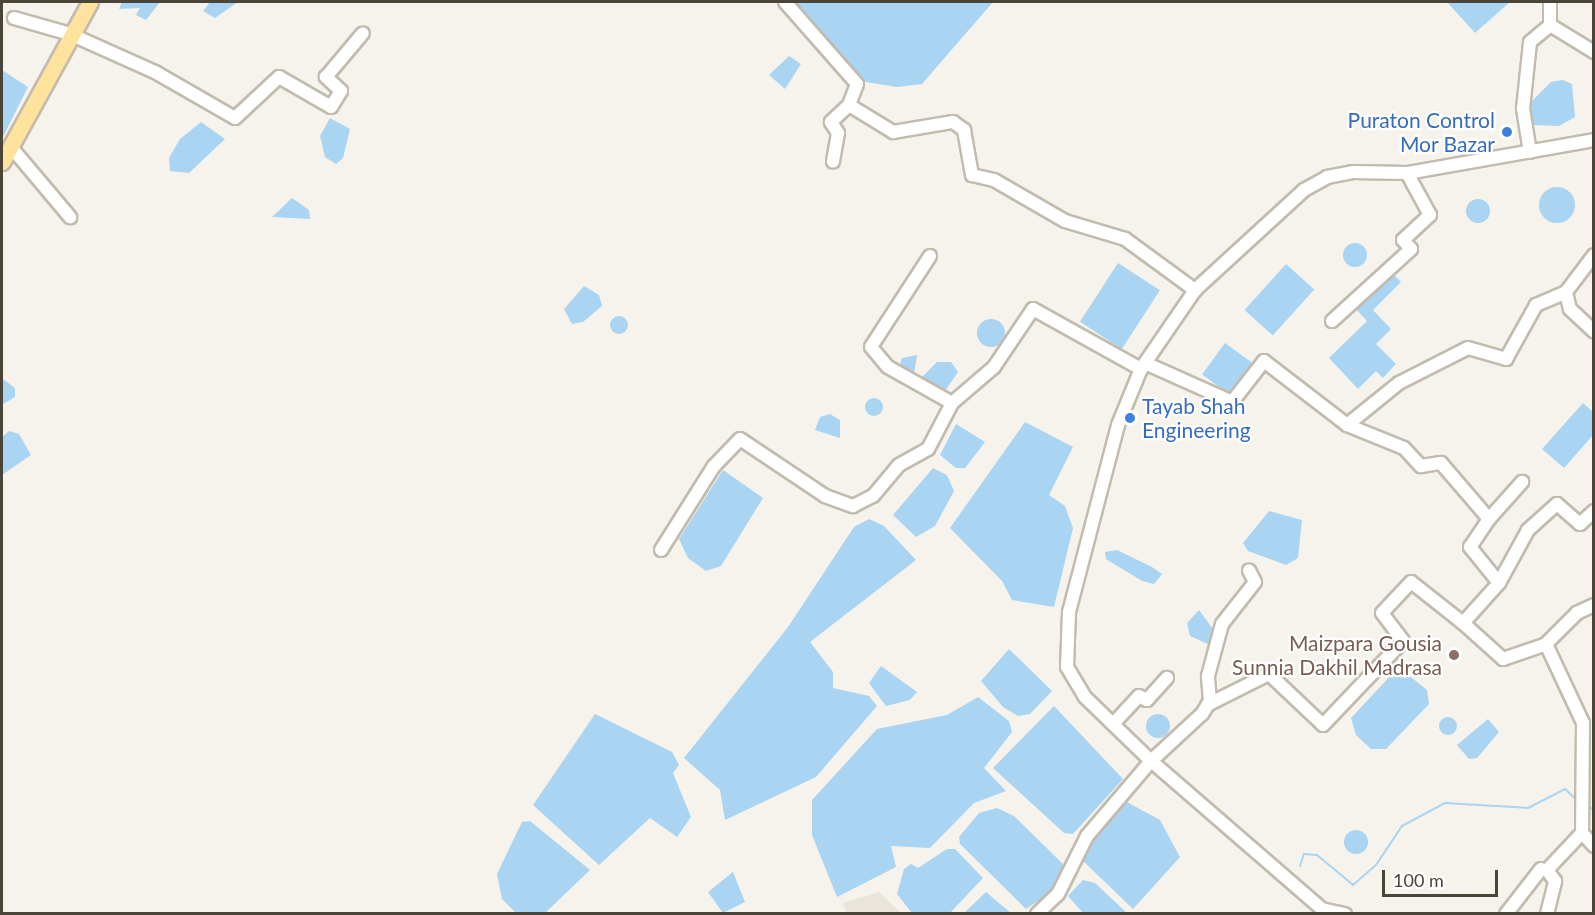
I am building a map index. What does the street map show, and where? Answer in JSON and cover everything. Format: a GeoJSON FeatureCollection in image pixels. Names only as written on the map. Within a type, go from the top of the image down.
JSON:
{"type":"FeatureCollection","features":[{"type":"Feature","properties":{"kind":"main road"},"geometry":{"type":"LineString","coordinates":[[2,162],[70,34],[90,2]]}},
{"type":"Feature","properties":{"kind":"street"},"geometry":{"type":"LineString","coordinates":[[785,2],[857,84],[849,105],[831,122],[838,133],[833,162]]}},
{"type":"Feature","properties":{"kind":"street"},"geometry":{"type":"LineString","coordinates":[[1530,152],[1523,110],[1530,42],[1550,25],[1550,2]]}},
{"type":"Feature","properties":{"kind":"street"},"geometry":{"type":"LineString","coordinates":[[14,18],[70,34],[155,72],[235,118],[279,77],[331,107],[340,92],[326,77],[363,33]]}},
{"type":"Feature","properties":{"kind":"street"},"geometry":{"type":"LineString","coordinates":[[1550,25],[1593,52]]}},
{"type":"Feature","properties":{"kind":"street"},"geometry":{"type":"LineString","coordinates":[[849,105],[893,132],[953,122],[964,130],[972,175],[994,180],[1065,221],[1125,239],[1195,290]]}},
{"type":"Feature","properties":{"kind":"street"},"geometry":{"type":"LineString","coordinates":[[1344,914],[1322,909],[1150,761],[1085,697],[1067,666],[1065,640],[1097,493],[1143,366],[1195,290],[1248,236],[1327,177],[1407,173],[1592,142]]}},
{"type":"Feature","properties":{"kind":"street"},"geometry":{"type":"LineString","coordinates":[[10,147],[70,217]]}},
{"type":"Feature","properties":{"kind":"street"},"geometry":{"type":"LineString","coordinates":[[1332,321],[1410,249],[1403,240],[1430,215],[1407,173]]}},
{"type":"Feature","properties":{"kind":"street"},"geometry":{"type":"LineString","coordinates":[[1347,425],[1399,383],[1468,348],[1506,359],[1536,305],[1566,292],[1593,255]]}},
{"type":"Feature","properties":{"kind":"street"},"geometry":{"type":"LineString","coordinates":[[930,256],[871,347],[888,367],[952,403]]}},
{"type":"Feature","properties":{"kind":"street"},"geometry":{"type":"LineString","coordinates":[[1566,292],[1570,309],[1593,331]]}},
{"type":"Feature","properties":{"kind":"street"},"geometry":{"type":"LineString","coordinates":[[661,550],[714,466],[740,439],[825,496],[852,506],[879,491],[899,465],[928,449],[952,403],[994,367],[1034,309],[1143,366],[1232,402],[1264,361],[1347,425],[1404,448],[1421,466],[1441,463],[1489,519]]}},
{"type":"Feature","properties":{"kind":"street"},"geometry":{"type":"LineString","coordinates":[[1499,583],[1470,547],[1489,519],[1522,483]]}},
{"type":"Feature","properties":{"kind":"street"},"geometry":{"type":"LineString","coordinates":[[1463,623],[1499,583],[1528,530],[1557,504],[1581,524],[1593,511]]}},
{"type":"Feature","properties":{"kind":"street"},"geometry":{"type":"LineString","coordinates":[[1208,705],[1208,676],[1222,624],[1255,582],[1249,570]]}},
{"type":"Feature","properties":{"kind":"street"},"geometry":{"type":"LineString","coordinates":[[1036,914],[1058,894],[1087,836],[1150,761],[1208,705],[1269,674],[1323,725],[1403,641],[1382,614],[1411,582],[1463,623],[1503,659],[1547,644],[1577,613],[1593,605]]}},
{"type":"Feature","properties":{"kind":"street"},"geometry":{"type":"LineString","coordinates":[[1547,644],[1583,723],[1588,792],[1582,834],[1547,870],[1555,880],[1547,914]]}},
{"type":"Feature","properties":{"kind":"street"},"geometry":{"type":"LineString","coordinates":[[1113,724],[1139,696],[1147,700],[1167,678]]}},
{"type":"Feature","properties":{"kind":"street"},"geometry":{"type":"LineString","coordinates":[[1582,834],[1593,846]]}},
{"type":"Feature","properties":{"kind":"street"},"geometry":{"type":"LineString","coordinates":[[1506,914],[1541,869]]}},
{"type":"Feature","properties":{"kind":"shaded area"},"geometry":{"type":"Polygon","coordinates":[[[879,892],[901,913],[847,913],[842,903],[879,892]]]}},
{"type":"Feature","properties":{"kind":"water"},"geometry":{"type":"Polygon","coordinates":[[[122,2],[160,2],[146,20],[136,15],[140,8],[119,9],[122,2]]]}},
{"type":"Feature","properties":{"kind":"water"},"geometry":{"type":"Polygon","coordinates":[[[210,2],[238,2],[215,18],[203,11],[210,2]]]}},
{"type":"Feature","properties":{"kind":"water"},"geometry":{"type":"Polygon","coordinates":[[[789,2],[993,2],[922,84],[897,87],[866,82],[789,2]]]}},
{"type":"Feature","properties":{"kind":"water"},"geometry":{"type":"Polygon","coordinates":[[[1447,2],[1510,2],[1475,33],[1447,2]]]}},
{"type":"Feature","properties":{"kind":"water"},"geometry":{"type":"Polygon","coordinates":[[[789,56],[801,64],[785,89],[769,75],[789,56]]]}},
{"type":"Feature","properties":{"kind":"water"},"geometry":{"type":"Polygon","coordinates":[[[2,70],[28,87],[2,139],[2,70]]]}},
{"type":"Feature","properties":{"kind":"water"},"geometry":{"type":"Polygon","coordinates":[[[1563,80],[1572,84],[1575,117],[1559,126],[1533,125],[1531,102],[1551,82],[1563,80]]]}},
{"type":"Feature","properties":{"kind":"water"},"geometry":{"type":"Polygon","coordinates":[[[330,118],[350,129],[343,158],[336,164],[325,157],[320,136],[330,118]]]}},
{"type":"Feature","properties":{"kind":"water"},"geometry":{"type":"Polygon","coordinates":[[[201,122],[225,139],[189,173],[170,171],[169,158],[180,139],[201,122]]]}},
{"type":"Feature","properties":{"kind":"water"},"geometry":{"type":"Polygon","coordinates":[[[1557,187],[1570,192],[1575,205],[1570,218],[1557,223],[1544,218],[1539,205],[1544,192],[1557,187]]]}},
{"type":"Feature","properties":{"kind":"water"},"geometry":{"type":"Polygon","coordinates":[[[292,198],[309,210],[310,219],[272,217],[292,198]]]}},
{"type":"Feature","properties":{"kind":"water"},"geometry":{"type":"Polygon","coordinates":[[[1478,199],[1486,203],[1490,211],[1486,219],[1478,223],[1470,219],[1466,211],[1470,203],[1478,199]]]}},
{"type":"Feature","properties":{"kind":"water"},"geometry":{"type":"Polygon","coordinates":[[[1355,243],[1364,246],[1367,255],[1364,264],[1355,267],[1346,264],[1343,255],[1346,246],[1355,243]]]}},
{"type":"Feature","properties":{"kind":"water"},"geometry":{"type":"Polygon","coordinates":[[[1118,263],[1160,290],[1122,349],[1080,322],[1118,263]]]}},
{"type":"Feature","properties":{"kind":"water"},"geometry":{"type":"Polygon","coordinates":[[[1286,264],[1314,289],[1273,336],[1245,310],[1286,264]]]}},
{"type":"Feature","properties":{"kind":"water"},"geometry":{"type":"Polygon","coordinates":[[[1391,272],[1401,282],[1373,310],[1391,329],[1376,344],[1396,364],[1383,378],[1376,371],[1358,389],[1329,358],[1367,321],[1354,307],[1391,272]]]}},
{"type":"Feature","properties":{"kind":"water"},"geometry":{"type":"Polygon","coordinates":[[[584,286],[599,295],[602,306],[583,322],[572,324],[564,309],[584,286]]]}},
{"type":"Feature","properties":{"kind":"water"},"geometry":{"type":"Polygon","coordinates":[[[615,316],[623,316],[628,321],[626,332],[615,334],[610,329],[610,321],[615,316]]]}},
{"type":"Feature","properties":{"kind":"water"},"geometry":{"type":"Polygon","coordinates":[[[991,319],[1001,323],[1005,333],[1001,343],[991,347],[981,343],[977,333],[981,323],[991,319]]]}},
{"type":"Feature","properties":{"kind":"water"},"geometry":{"type":"Polygon","coordinates":[[[1225,343],[1253,363],[1230,395],[1202,375],[1225,343]]]}},
{"type":"Feature","properties":{"kind":"water"},"geometry":{"type":"Polygon","coordinates":[[[917,355],[914,375],[899,368],[902,358],[917,355]]]}},
{"type":"Feature","properties":{"kind":"water"},"geometry":{"type":"Polygon","coordinates":[[[937,362],[951,362],[958,372],[943,394],[919,380],[937,362]]]}},
{"type":"Feature","properties":{"kind":"water"},"geometry":{"type":"Polygon","coordinates":[[[3,379],[15,388],[15,397],[3,404],[3,379]]]}},
{"type":"Feature","properties":{"kind":"water"},"geometry":{"type":"Polygon","coordinates":[[[874,398],[880,401],[883,407],[880,413],[874,416],[868,413],[865,407],[868,401],[874,398]]]}},
{"type":"Feature","properties":{"kind":"water"},"geometry":{"type":"Polygon","coordinates":[[[1583,403],[1593,412],[1593,435],[1564,468],[1542,449],[1583,403]]]}},
{"type":"Feature","properties":{"kind":"water"},"geometry":{"type":"Polygon","coordinates":[[[830,414],[840,420],[840,438],[815,430],[820,417],[830,414]]]}},
{"type":"Feature","properties":{"kind":"water"},"geometry":{"type":"Polygon","coordinates":[[[1025,422],[1073,447],[1049,495],[1065,506],[1073,528],[1054,607],[1012,600],[1002,581],[950,528],[1025,422]]]}},
{"type":"Feature","properties":{"kind":"water"},"geometry":{"type":"Polygon","coordinates":[[[956,424],[985,442],[965,468],[956,468],[940,455],[956,424]]]}},
{"type":"Feature","properties":{"kind":"water"},"geometry":{"type":"Polygon","coordinates":[[[9,431],[19,434],[31,455],[2,475],[2,437],[9,431]]]}},
{"type":"Feature","properties":{"kind":"water"},"geometry":{"type":"Polygon","coordinates":[[[933,468],[947,475],[954,491],[935,526],[916,537],[893,515],[933,468]]]}},
{"type":"Feature","properties":{"kind":"water"},"geometry":{"type":"Polygon","coordinates":[[[723,470],[763,498],[721,566],[706,571],[688,558],[679,539],[723,470]]]}},
{"type":"Feature","properties":{"kind":"water"},"geometry":{"type":"Polygon","coordinates":[[[1269,511],[1302,520],[1298,558],[1286,565],[1248,551],[1243,543],[1269,511]]]}},
{"type":"Feature","properties":{"kind":"water"},"geometry":{"type":"Polygon","coordinates":[[[869,519],[884,526],[916,560],[810,642],[833,672],[833,688],[869,696],[877,706],[816,777],[725,820],[720,790],[684,758],[788,627],[854,527],[869,519]]]}},
{"type":"Feature","properties":{"kind":"water"},"geometry":{"type":"Polygon","coordinates":[[[1117,550],[1162,574],[1154,584],[1142,581],[1106,559],[1105,552],[1117,550]]]}},
{"type":"Feature","properties":{"kind":"water"},"geometry":{"type":"Polygon","coordinates":[[[1199,610],[1213,629],[1212,646],[1190,636],[1187,623],[1199,610]]]}},
{"type":"Feature","properties":{"kind":"water"},"geometry":{"type":"Polygon","coordinates":[[[1009,649],[1052,691],[1030,714],[1018,716],[1003,707],[981,681],[1009,649]]]}},
{"type":"Feature","properties":{"kind":"water"},"geometry":{"type":"Polygon","coordinates":[[[881,666],[917,692],[910,700],[886,706],[869,683],[881,666]]]}},
{"type":"Feature","properties":{"kind":"water"},"geometry":{"type":"Polygon","coordinates":[[[1402,670],[1427,690],[1429,704],[1386,749],[1371,749],[1356,735],[1351,718],[1394,672],[1402,670]]]}},
{"type":"Feature","properties":{"kind":"water"},"geometry":{"type":"Polygon","coordinates":[[[978,697],[1009,721],[1012,732],[984,768],[1006,791],[974,803],[930,848],[891,846],[896,867],[837,897],[812,835],[812,800],[877,729],[947,715],[978,697]]]}},
{"type":"Feature","properties":{"kind":"water"},"geometry":{"type":"Polygon","coordinates":[[[1054,706],[1123,779],[1073,834],[1064,833],[993,768],[1054,706]]]}},
{"type":"Feature","properties":{"kind":"water"},"geometry":{"type":"Polygon","coordinates":[[[595,714],[672,752],[679,765],[673,773],[691,817],[677,837],[650,818],[599,865],[533,805],[595,714]]]}},
{"type":"Feature","properties":{"kind":"water"},"geometry":{"type":"Polygon","coordinates":[[[1158,714],[1167,717],[1170,726],[1167,735],[1158,738],[1149,735],[1146,726],[1149,717],[1158,714]]]}},
{"type":"Feature","properties":{"kind":"water"},"geometry":{"type":"Polygon","coordinates":[[[1448,717],[1456,722],[1457,726],[1452,734],[1448,735],[1440,730],[1439,726],[1444,718],[1448,717]]]}},
{"type":"Feature","properties":{"kind":"water"},"geometry":{"type":"Polygon","coordinates":[[[1488,719],[1499,732],[1477,758],[1469,759],[1457,745],[1488,719]]]}},
{"type":"Feature","properties":{"kind":"water"},"geometry":{"type":"Polygon","coordinates":[[[1125,801],[1160,820],[1180,857],[1133,909],[1082,860],[1096,831],[1125,801]]]}},
{"type":"Feature","properties":{"kind":"water"},"geometry":{"type":"Polygon","coordinates":[[[997,808],[1014,816],[1066,867],[1047,895],[1026,909],[960,844],[959,837],[979,813],[997,808]]]}},
{"type":"Feature","properties":{"kind":"water"},"geometry":{"type":"Polygon","coordinates":[[[530,821],[590,870],[545,913],[516,913],[502,899],[497,874],[522,822],[530,821]]]}},
{"type":"Feature","properties":{"kind":"water"},"geometry":{"type":"Polygon","coordinates":[[[1356,830],[1361,831],[1367,837],[1367,847],[1361,853],[1356,854],[1351,853],[1345,847],[1344,842],[1345,837],[1351,831],[1356,830]]]}},
{"type":"Feature","properties":{"kind":"water"},"geometry":{"type":"Polygon","coordinates":[[[947,849],[955,849],[983,878],[950,913],[912,913],[897,894],[904,869],[911,864],[918,868],[947,849]]]}},
{"type":"Feature","properties":{"kind":"water"},"geometry":{"type":"Polygon","coordinates":[[[733,872],[745,902],[723,913],[708,892],[733,872]]]}},
{"type":"Feature","properties":{"kind":"water"},"geometry":{"type":"Polygon","coordinates":[[[1083,880],[1095,883],[1127,913],[1083,913],[1068,896],[1083,880]]]}},
{"type":"Feature","properties":{"kind":"water"},"geometry":{"type":"Polygon","coordinates":[[[986,892],[993,898],[1011,913],[964,913],[986,892]]]}},
{"type":"Feature","properties":{"kind":"waterway"},"geometry":{"type":"LineString","coordinates":[[1300,866],[1304,854],[1317,855],[1353,885],[1376,865],[1402,826],[1445,803],[1528,808],[1565,789],[1577,800]]}},
{"type":"Feature","properties":{"kind":"place","name":"Puraton Control Mor Bazar"},"geometry":{"type":"Point","coordinates":[1507,132]}},
{"type":"Feature","properties":{"kind":"place","name":"Tayab Shah Engineering"},"geometry":{"type":"Point","coordinates":[1130,418]}},
{"type":"Feature","properties":{"kind":"place","name":"Maizpara Gousia Sunnia Dakhil Madrasa"},"geometry":{"type":"Point","coordinates":[1454,655]}}]}
